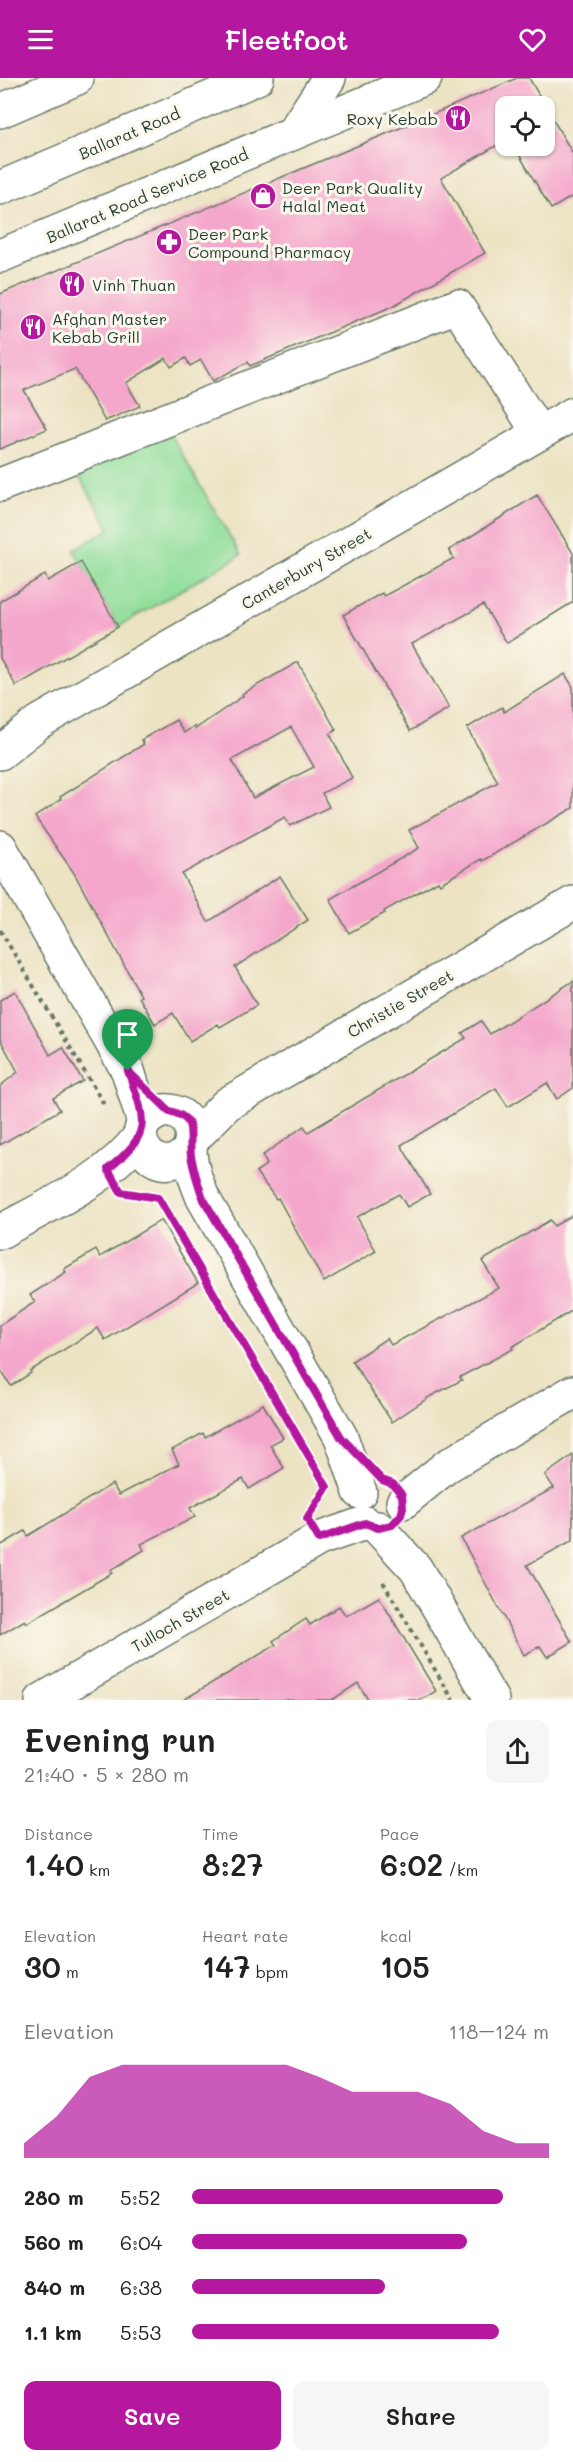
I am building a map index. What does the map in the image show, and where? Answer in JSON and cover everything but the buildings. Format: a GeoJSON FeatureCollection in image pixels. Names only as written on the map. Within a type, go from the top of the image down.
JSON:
{"type":"FeatureCollection","features":[{"type":"Feature","properties":{"kind":"main road"},"geometry":{"type":"LineString","coordinates":[[0,111],[77,78]]}},
{"type":"Feature","properties":{"kind":"main road","name":"Ballarat Road"},"geometry":{"type":"LineString","coordinates":[[0,188],[257,78]]}},
{"type":"Feature","properties":{"kind":"main road"},"geometry":{"type":"LineString","coordinates":[[293,133],[329,78]]}},
{"type":"Feature","properties":{"kind":"main road","name":"Ballarat Road Service Road"},"geometry":{"type":"LineString","coordinates":[[0,256],[425,78]]}},
{"type":"Feature","properties":{"kind":"main road"},"geometry":{"type":"LineString","coordinates":[[0,485],[457,306],[540,433]]}},
{"type":"Feature","properties":{"kind":"main road","name":"Canterbury Street"},"geometry":{"type":"LineString","coordinates":[[0,753],[39,722],[573,414]]}},
{"type":"Feature","properties":{"kind":"main road","name":"Canterbury Street"},"geometry":{"type":"LineString","coordinates":[[0,737],[39,722]]}},
{"type":"Feature","properties":{"kind":"main road"},"geometry":{"type":"LineString","coordinates":[[0,847],[167,1137],[184,1179],[203,1198],[492,1700]]}},
{"type":"Feature","properties":{"kind":"main road","name":"Christie Street"},"geometry":{"type":"LineString","coordinates":[[0,1232],[108,1169],[128,1152],[167,1137],[227,1104],[573,903]]}},
{"type":"Feature","properties":{"kind":"main road","name":"Tulloch Street"},"geometry":{"type":"LineString","coordinates":[[42,1700],[573,1392]]}},
{"type":"Feature","properties":{"kind":"path"},"geometry":{"type":"LineString","coordinates":[[0,930],[110,1116]]}},
{"type":"Feature","properties":{"kind":"path"},"geometry":{"type":"LineString","coordinates":[[108,1169],[121,1192],[158,1198],[321,1477]]}},
{"type":"Feature","properties":{"kind":"path"},"geometry":{"type":"LineString","coordinates":[[319,1539],[307,1519],[327,1487]]}},
{"type":"Feature","properties":{"kind":"path"},"geometry":{"type":"LineString","coordinates":[[382,1580],[453,1700]]}},
{"type":"Feature","properties":{"kind":"green space"},"geometry":{"type":"Polygon","coordinates":[[[167,429],[241,555],[118,627],[74,550],[110,529],[74,468],[167,429]]]}},
{"type":"Feature","properties":{"kind":"place","name":"Roxy Kebab"},"geometry":{"type":"Point","coordinates":[458,118]}},
{"type":"Feature","properties":{"kind":"place","name":"Deer Park Quality Halal Meat"},"geometry":{"type":"Point","coordinates":[263,196]}},
{"type":"Feature","properties":{"kind":"place","name":"Deer Park Compound Pharmacy"},"geometry":{"type":"Point","coordinates":[169,242]}},
{"type":"Feature","properties":{"kind":"place","name":"Vinh Thuan"},"geometry":{"type":"Point","coordinates":[72,284]}},
{"type":"Feature","properties":{"kind":"place","name":"Afghan Master Kebab Grill"},"geometry":{"type":"Point","coordinates":[33,327]}},
{"type":"Feature","properties":{"kind":"route"},"geometry":{"type":"LineString","coordinates":[[128,1071],[169,1111],[177,1113],[189,1124],[192,1132],[190,1148],[194,1174],[203,1198],[341,1437],[382,1480],[393,1484],[402,1495],[404,1502],[401,1515],[392,1525],[378,1528],[365,1523],[319,1539],[307,1519],[327,1487],[158,1198],[121,1192],[108,1169],[128,1152],[140,1136],[144,1123],[128,1071]]}}]}
